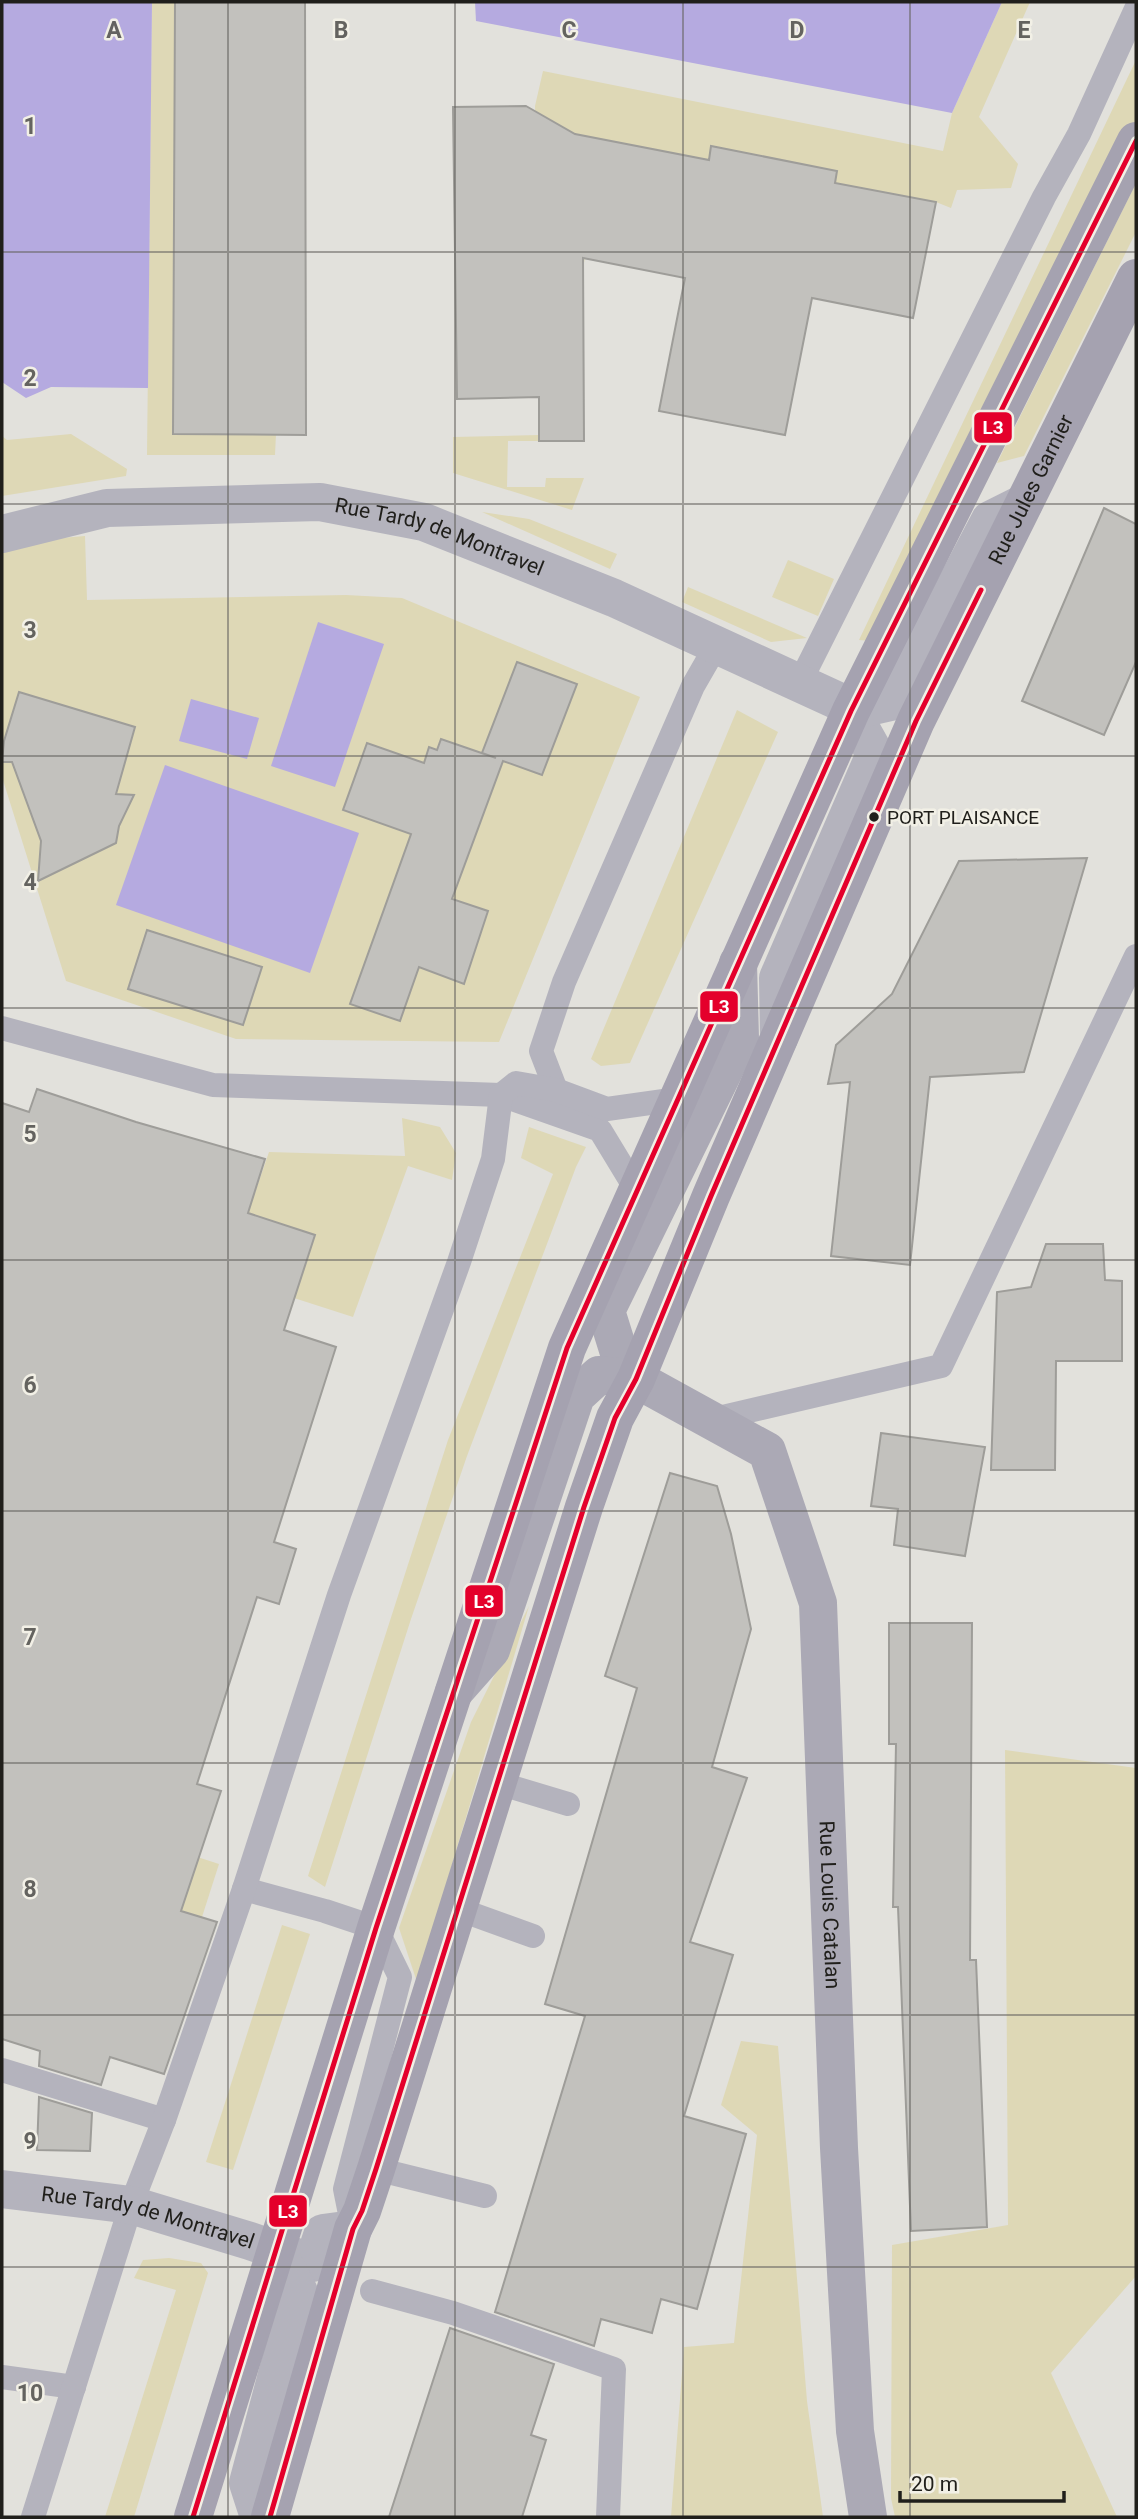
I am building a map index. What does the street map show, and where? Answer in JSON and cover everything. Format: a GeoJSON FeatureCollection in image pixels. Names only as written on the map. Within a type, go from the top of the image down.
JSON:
{"type":"FeatureCollection","features":[{"type":"Feature","properties":{"kind":"main road"},"geometry":{"type":"LineString","coordinates":[[193,2517],[376,1928],[567,1348],[851,710],[1136,141]]}},
{"type":"Feature","properties":{"kind":"main road","name":"Rue Jules Garnier"},"geometry":{"type":"LineString","coordinates":[[270,2517],[353,2229],[376,2169],[584,1507],[615,1418],[636,1379],[916,721],[1136,278]]}},
{"type":"Feature","properties":{"kind":"street","name":"Rue Tardy de Montravel"},"geometry":{"type":"LineString","coordinates":[[2,534],[107,508],[320,502],[424,522],[614,598],[800,682],[851,710]]}},
{"type":"Feature","properties":{"kind":"street"},"geometry":{"type":"LineString","coordinates":[[779,1038],[778,978],[876,754],[851,710],[895,701],[990,520],[1024,503]]}},
{"type":"Feature","properties":{"kind":"street"},"geometry":{"type":"LineString","coordinates":[[636,1379],[620,1356],[606,1311],[740,1038],[738,963]]}},
{"type":"Feature","properties":{"kind":"street"},"geometry":{"type":"LineString","coordinates":[[454,1692],[491,1650],[576,1396],[599,1375],[636,1379]]}},
{"type":"Feature","properties":{"kind":"street","name":"Rue Louis Catalan"},"geometry":{"type":"LineString","coordinates":[[636,1379],[766,1451],[818,1603],[841,2188],[855,2431],[868,2517]]}},
{"type":"Feature","properties":{"kind":"street","name":"Rue Tardy de Montravel"},"geometry":{"type":"LineString","coordinates":[[2,2189],[131,2206],[276,2249],[313,2263],[323,2233],[353,2229]]}},
{"type":"Feature","properties":{"kind":"street"},"geometry":{"type":"LineString","coordinates":[[259,2517],[248,2483],[299,2292],[276,2249]]}},
{"type":"Feature","properties":{"kind":"lane"},"geometry":{"type":"LineString","coordinates":[[800,682],[1044,197],[1079,134],[1136,9]]}},
{"type":"Feature","properties":{"kind":"lane"},"geometry":{"type":"LineString","coordinates":[[556,1090],[541,1051],[564,982],[693,686],[716,646]]}},
{"type":"Feature","properties":{"kind":"lane"},"geometry":{"type":"LineString","coordinates":[[710,1420],[941,1366],[1136,956]]}},
{"type":"Feature","properties":{"kind":"lane"},"geometry":{"type":"LineString","coordinates":[[3,1022],[213,1085],[501,1095],[600,1130],[637,1191]]}},
{"type":"Feature","properties":{"kind":"lane"},"geometry":{"type":"LineString","coordinates":[[33,2517],[131,2206],[164,2120],[244,1889],[339,1595],[493,1160],[501,1095],[516,1083],[556,1090],[607,1109],[678,1099]]}},
{"type":"Feature","properties":{"kind":"lane"},"geometry":{"type":"LineString","coordinates":[[498,1783],[568,1804]]}},
{"type":"Feature","properties":{"kind":"lane"},"geometry":{"type":"LineString","coordinates":[[244,1889],[376,1928],[400,1977],[345,2189],[353,2229]]}},
{"type":"Feature","properties":{"kind":"lane"},"geometry":{"type":"LineString","coordinates":[[458,1909],[533,1936]]}},
{"type":"Feature","properties":{"kind":"lane"},"geometry":{"type":"LineString","coordinates":[[2,2070],[164,2120]]}},
{"type":"Feature","properties":{"kind":"lane"},"geometry":{"type":"LineString","coordinates":[[376,2169],[485,2196]]}},
{"type":"Feature","properties":{"kind":"lane"},"geometry":{"type":"LineString","coordinates":[[372,2291],[453,2313],[614,2369],[608,2517]]}},
{"type":"Feature","properties":{"kind":"lane"},"geometry":{"type":"LineString","coordinates":[[2,2377],[74,2386]]}},
{"type":"Feature","properties":{"kind":"shaded area"},"geometry":{"type":"Polygon","coordinates":[[[2,2],[152,2],[148,388],[51,387],[26,398],[2,382],[2,2]]]}},
{"type":"Feature","properties":{"kind":"shaded area"},"geometry":{"type":"Polygon","coordinates":[[[152,2],[174,2],[174,433],[276,434],[275,455],[147,455],[152,2]]]}},
{"type":"Feature","properties":{"kind":"shaded area"},"geometry":{"type":"Polygon","coordinates":[[[475,2],[1002,2],[952,113],[476,21],[475,2]]]}},
{"type":"Feature","properties":{"kind":"shaded area"},"geometry":{"type":"Polygon","coordinates":[[[1002,2],[1030,2],[979,117],[1018,164],[1011,188],[957,190],[951,208],[936,202],[835,183],[837,171],[711,147],[709,160],[608,140],[583,268],[538,269],[535,106],[543,71],[943,151],[952,113],[1002,2]]]}},
{"type":"Feature","properties":{"kind":"shaded area"},"geometry":{"type":"Polygon","coordinates":[[[1136,60],[1136,124],[871,641],[859,640],[1136,60]]]}},
{"type":"Feature","properties":{"kind":"shaded area"},"geometry":{"type":"Polygon","coordinates":[[[1136,183],[1136,232],[1024,456],[997,463],[1136,183]]]}},
{"type":"Feature","properties":{"kind":"shaded area"},"geometry":{"type":"Polygon","coordinates":[[[71,434],[127,469],[126,476],[2,496],[2,436],[7,440],[71,434]]]}},
{"type":"Feature","properties":{"kind":"shaded area"},"geometry":{"type":"Polygon","coordinates":[[[539,435],[539,441],[508,441],[507,487],[545,487],[546,478],[584,478],[572,510],[453,473],[453,437],[539,435]]]}},
{"type":"Feature","properties":{"kind":"shaded area"},"geometry":{"type":"Polygon","coordinates":[[[482,512],[529,519],[617,554],[610,569],[482,512]]]}},
{"type":"Feature","properties":{"kind":"shaded area"},"geometry":{"type":"Polygon","coordinates":[[[85,536],[87,600],[346,595],[402,598],[640,697],[499,1042],[236,1039],[66,981],[2,777],[2,551],[36,540],[85,536]]]}},
{"type":"Feature","properties":{"kind":"shaded area"},"geometry":{"type":"Polygon","coordinates":[[[788,560],[834,579],[818,616],[772,597],[788,560]]]}},
{"type":"Feature","properties":{"kind":"shaded area"},"geometry":{"type":"Polygon","coordinates":[[[688,587],[807,638],[771,642],[682,602],[688,587]]]}},
{"type":"Feature","properties":{"kind":"shaded area"},"geometry":{"type":"Polygon","coordinates":[[[318,622],[384,644],[335,787],[271,766],[318,622]]]}},
{"type":"Feature","properties":{"kind":"shaded area"},"geometry":{"type":"Polygon","coordinates":[[[191,699],[259,718],[247,759],[179,741],[191,699]]]}},
{"type":"Feature","properties":{"kind":"shaded area"},"geometry":{"type":"Polygon","coordinates":[[[737,710],[778,732],[630,1063],[601,1066],[591,1059],[737,710]]]}},
{"type":"Feature","properties":{"kind":"shaded area"},"geometry":{"type":"Polygon","coordinates":[[[165,765],[359,833],[310,973],[116,905],[165,765]]]}},
{"type":"Feature","properties":{"kind":"shaded area"},"geometry":{"type":"Polygon","coordinates":[[[402,1118],[440,1127],[456,1153],[452,1180],[408,1166],[353,1317],[294,1298],[314,1235],[248,1213],[269,1152],[405,1156],[402,1118]]]}},
{"type":"Feature","properties":{"kind":"shaded area"},"geometry":{"type":"Polygon","coordinates":[[[529,1127],[586,1147],[576,1167],[467,1456],[411,1619],[325,1887],[308,1876],[448,1440],[553,1174],[521,1158],[529,1127]]]}},
{"type":"Feature","properties":{"kind":"shaded area"},"geometry":{"type":"Polygon","coordinates":[[[529,1606],[417,1982],[399,1928],[471,1722],[529,1606]]]}},
{"type":"Feature","properties":{"kind":"shaded area"},"geometry":{"type":"Polygon","coordinates":[[[1005,1750],[1136,1768],[1136,2276],[1051,2373],[1117,2517],[895,2517],[891,2498],[892,2245],[1008,2225],[1005,1750]]]}},
{"type":"Feature","properties":{"kind":"shaded area"},"geometry":{"type":"Polygon","coordinates":[[[179,1851],[219,1864],[202,1917],[162,1905],[179,1851]]]}},
{"type":"Feature","properties":{"kind":"shaded area"},"geometry":{"type":"Polygon","coordinates":[[[282,1925],[310,1934],[233,2170],[206,2162],[282,1925]]]}},
{"type":"Feature","properties":{"kind":"shaded area"},"geometry":{"type":"Polygon","coordinates":[[[741,2041],[778,2046],[807,2401],[823,2517],[671,2517],[684,2347],[734,2343],[757,2135],[721,2105],[741,2041]]]}},
{"type":"Feature","properties":{"kind":"shaded area"},"geometry":{"type":"Polygon","coordinates":[[[169,2258],[201,2263],[208,2273],[134,2517],[105,2517],[176,2290],[134,2278],[143,2260],[169,2258]]]}},
{"type":"Feature","properties":{"kind":"building"},"geometry":{"type":"Polygon","coordinates":[[[175,2],[305,2],[306,435],[173,434],[175,2]]]}},
{"type":"Feature","properties":{"kind":"building"},"geometry":{"type":"Polygon","coordinates":[[[526,106],[575,134],[709,160],[711,146],[837,171],[835,183],[936,202],[913,318],[812,298],[785,435],[659,411],[685,278],[583,258],[584,441],[539,441],[539,397],[457,399],[453,107],[526,106]]]}},
{"type":"Feature","properties":{"kind":"building"},"geometry":{"type":"Polygon","coordinates":[[[1104,508],[1136,524],[1136,662],[1104,735],[1022,701],[1104,508]]]}},
{"type":"Feature","properties":{"kind":"building"},"geometry":{"type":"Polygon","coordinates":[[[517,662],[577,684],[542,775],[503,761],[452,899],[488,911],[464,984],[419,967],[400,1021],[350,1004],[411,834],[343,810],[367,743],[424,763],[429,747],[437,750],[441,739],[496,758],[482,753],[517,662]]]}},
{"type":"Feature","properties":{"kind":"building"},"geometry":{"type":"Polygon","coordinates":[[[19,692],[135,727],[116,794],[134,795],[119,826],[116,843],[38,881],[41,841],[12,762],[2,762],[4,741],[19,692]]]}},
{"type":"Feature","properties":{"kind":"building"},"geometry":{"type":"Polygon","coordinates":[[[1087,858],[1024,1072],[930,1077],[910,1265],[831,1256],[850,1082],[828,1084],[836,1045],[892,994],[959,861],[1087,858]]]}},
{"type":"Feature","properties":{"kind":"building"},"geometry":{"type":"Polygon","coordinates":[[[147,930],[262,967],[243,1025],[128,989],[147,930]]]}},
{"type":"Feature","properties":{"kind":"building"},"geometry":{"type":"Polygon","coordinates":[[[37,1089],[136,1122],[265,1159],[248,1213],[315,1235],[284,1330],[336,1347],[274,1542],[296,1549],[279,1604],[257,1597],[197,1784],[221,1791],[181,1911],[217,1922],[164,2074],[110,2057],[101,2085],[39,2066],[40,2051],[2,2039],[2,1103],[29,1112],[37,1089]]]}},
{"type":"Feature","properties":{"kind":"building"},"geometry":{"type":"Polygon","coordinates":[[[1046,1244],[1103,1244],[1105,1280],[1122,1281],[1122,1361],[1056,1361],[1055,1470],[991,1470],[997,1292],[1031,1287],[1046,1244]]]}},
{"type":"Feature","properties":{"kind":"building"},"geometry":{"type":"Polygon","coordinates":[[[881,1433],[985,1447],[965,1556],[894,1545],[898,1509],[871,1506],[881,1433]]]}},
{"type":"Feature","properties":{"kind":"building"},"geometry":{"type":"Polygon","coordinates":[[[670,1473],[717,1486],[731,1534],[751,1629],[712,1767],[747,1778],[690,1942],[733,1955],[684,2116],[746,2134],[697,2309],[661,2299],[652,2333],[601,2319],[594,2346],[495,2312],[585,2016],[545,2004],[637,1688],[605,1676],[670,1473]]]}},
{"type":"Feature","properties":{"kind":"building"},"geometry":{"type":"Polygon","coordinates":[[[889,1623],[972,1623],[970,1960],[976,1960],[987,2227],[911,2231],[898,1907],[893,1907],[896,1744],[889,1744],[889,1623]]]}},
{"type":"Feature","properties":{"kind":"building"},"geometry":{"type":"Polygon","coordinates":[[[39,2097],[92,2113],[90,2151],[37,2150],[39,2097]]]}},
{"type":"Feature","properties":{"kind":"building"},"geometry":{"type":"Polygon","coordinates":[[[450,2328],[554,2364],[531,2435],[546,2440],[522,2517],[389,2517],[450,2328]]]}},
{"type":"Feature","properties":{"kind":"transit line","name":"L3"},"geometry":{"type":"LineString","coordinates":[[193,2517],[376,1928],[567,1348],[851,711],[1136,141]]}},
{"type":"Feature","properties":{"kind":"transit line","name":"L3"},"geometry":{"type":"LineString","coordinates":[[270,2517],[353,2229],[376,2169],[584,1507],[615,1418],[636,1379],[711,1196],[916,721],[981,590]]}},
{"type":"Feature","properties":{"kind":"place","name":"PORT PLAISANCE"},"geometry":{"type":"Point","coordinates":[874,817]}}]}
